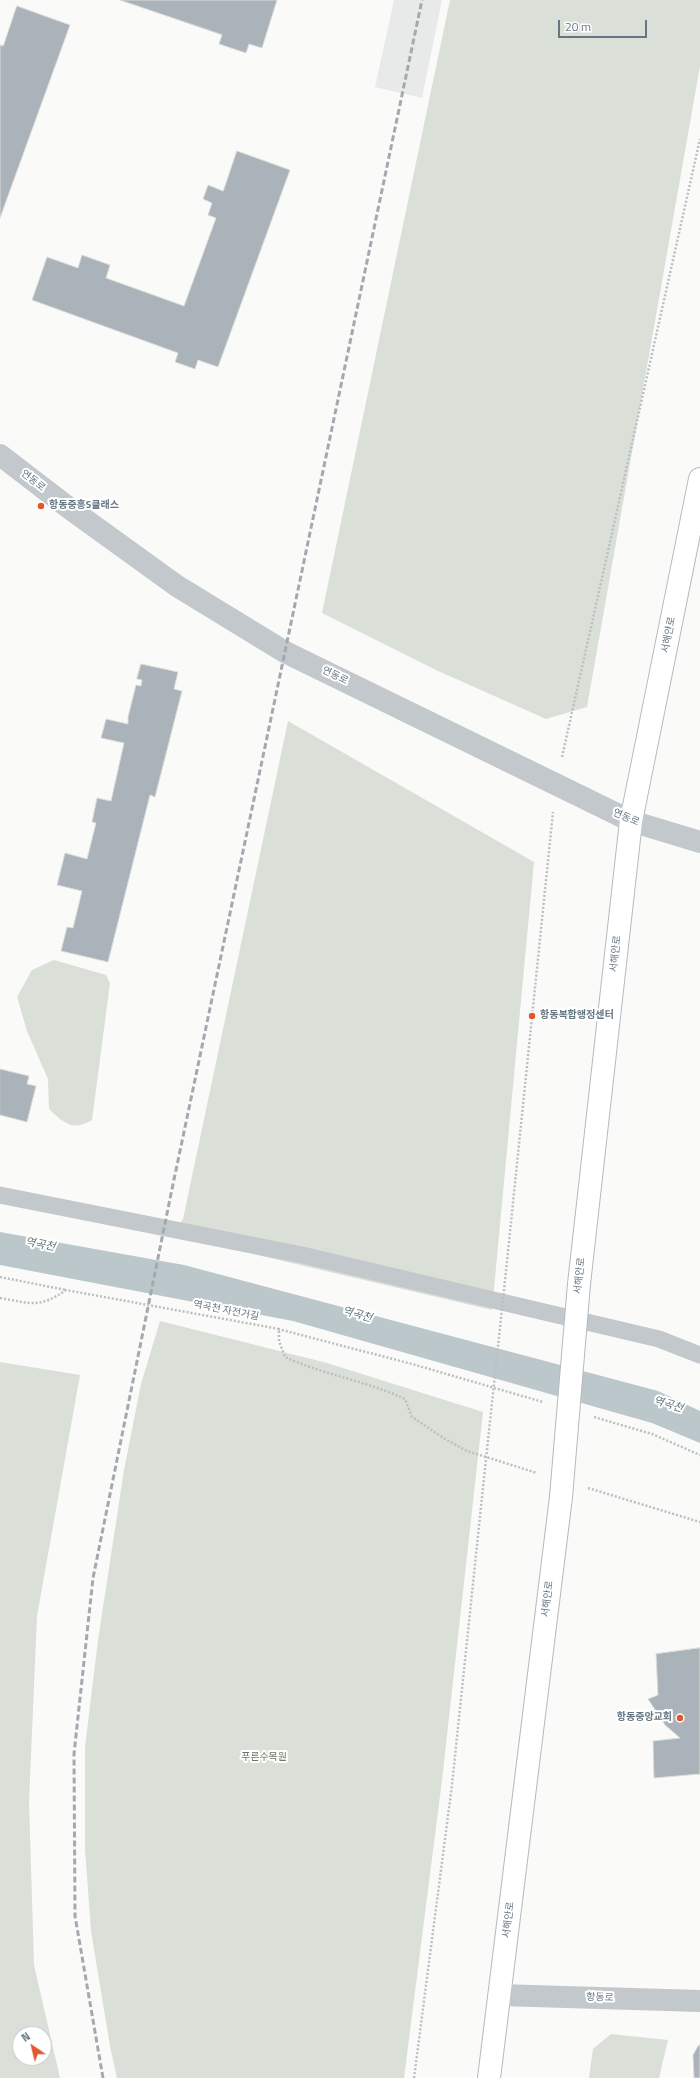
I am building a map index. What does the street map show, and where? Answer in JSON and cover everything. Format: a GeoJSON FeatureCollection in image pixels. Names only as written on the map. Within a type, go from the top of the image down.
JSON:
{"type":"FeatureCollection","features":[{"type":"Feature","properties":{"kind":"main road","name":"서해안로"},"geometry":{"type":"LineString","coordinates":[[489,2078],[560,1497],[579,1284],[631,821],[700,479]]}},
{"type":"Feature","properties":{"kind":"street","name":"연동로"},"geometry":{"type":"LineString","coordinates":[[0,455],[69,508],[177,586],[286,652],[631,821],[700,842]]}},
{"type":"Feature","properties":{"kind":"street","name":"항동로"},"geometry":{"type":"LineString","coordinates":[[500,1995],[700,2001]]}},
{"type":"Feature","properties":{"kind":"lane"},"geometry":{"type":"LineString","coordinates":[[0,1195],[302,1255],[659,1339],[700,1355]]}},
{"type":"Feature","properties":{"kind":"path"},"geometry":{"type":"LineString","coordinates":[[414,2078],[452,1785],[556,785],[700,139]]}},
{"type":"Feature","properties":{"kind":"path"},"geometry":{"type":"LineString","coordinates":[[0,1277],[279,1329],[412,1364],[547,1403]]}},
{"type":"Feature","properties":{"kind":"path"},"geometry":{"type":"LineString","coordinates":[[0,1298],[41,1304],[66,1290]]}},
{"type":"Feature","properties":{"kind":"path"},"geometry":{"type":"LineString","coordinates":[[279,1329],[279,1341],[285,1357],[304,1366],[385,1390],[405,1399],[412,1417]]}},
{"type":"Feature","properties":{"kind":"path"},"geometry":{"type":"LineString","coordinates":[[592,1416],[652,1434],[700,1455]]}},
{"type":"Feature","properties":{"kind":"shaded area"},"geometry":{"type":"Polygon","coordinates":[[[394,0],[442,0],[422,98],[375,87],[394,0]]]}},
{"type":"Feature","properties":{"kind":"green space"},"geometry":{"type":"Polygon","coordinates":[[[450,0],[700,0],[700,66],[587,707],[546,719],[436,670],[322,613],[450,0]]]}},
{"type":"Feature","properties":{"kind":"green space"},"geometry":{"type":"Polygon","coordinates":[[[288,721],[534,862],[492,1310],[172,1235],[183,1219],[288,721]]]}},
{"type":"Feature","properties":{"kind":"green space"},"geometry":{"type":"Polygon","coordinates":[[[54,960],[106,975],[110,983],[92,1120],[85,1124],[74,1125],[64,1122],[49,1109],[48,1079],[27,1031],[17,997],[32,970],[54,960]]]}},
{"type":"Feature","properties":{"kind":"green space","name":"푸른수목원"},"geometry":{"type":"Polygon","coordinates":[[[160,1321],[327,1363],[483,1412],[442,1780],[404,2078],[117,2078],[110,2046],[91,1931],[85,1849],[85,1747],[98,1640],[124,1470],[141,1384],[160,1321]]]}},
{"type":"Feature","properties":{"kind":"green space"},"geometry":{"type":"Polygon","coordinates":[[[0,1362],[80,1375],[37,1616],[29,1801],[34,1965],[48,2026],[12,2026],[12,2066],[52,2066],[52,2043],[60,2078],[0,2078],[0,1362]]]}},
{"type":"Feature","properties":{"kind":"green space"},"geometry":{"type":"Polygon","coordinates":[[[611,2034],[668,2040],[659,2078],[589,2078],[593,2049],[611,2034]]]}},
{"type":"Feature","properties":{"kind":"water","name":"역곡천"},"geometry":{"type":"Polygon","coordinates":[[[0,1232],[184,1265],[658,1391],[700,1411],[700,1443],[652,1423],[293,1321],[0,1265],[0,1232]]]}},
{"type":"Feature","properties":{"kind":"building"},"geometry":{"type":"Polygon","coordinates":[[[120,0],[277,0],[262,48],[249,44],[246,53],[219,44],[222,35],[120,0]]]}},
{"type":"Feature","properties":{"kind":"building"},"geometry":{"type":"Polygon","coordinates":[[[17,6],[70,25],[0,218],[0,45],[3,46],[17,6]]]}},
{"type":"Feature","properties":{"kind":"building"},"geometry":{"type":"Polygon","coordinates":[[[237,151],[290,170],[218,367],[198,360],[195,369],[175,362],[178,353],[32,300],[47,257],[78,268],[82,255],[110,265],[106,278],[184,306],[216,218],[208,215],[212,203],[203,199],[208,185],[223,191],[237,151]]]}},
{"type":"Feature","properties":{"kind":"building"},"geometry":{"type":"Polygon","coordinates":[[[141,664],[178,672],[174,689],[182,691],[155,797],[150,795],[108,962],[61,951],[67,927],[73,928],[82,891],[57,885],[65,853],[87,859],[96,823],[92,822],[97,798],[111,801],[124,743],[101,738],[106,719],[128,724],[128,717],[136,685],[141,686],[142,680],[137,679],[141,664]]]}},
{"type":"Feature","properties":{"kind":"building"},"geometry":{"type":"Polygon","coordinates":[[[0,1069],[29,1076],[27,1084],[36,1086],[27,1122],[0,1115],[0,1069]]]}},
{"type":"Feature","properties":{"kind":"building","name":"항동중앙교회"},"geometry":{"type":"Polygon","coordinates":[[[700,1648],[700,1774],[654,1778],[653,1741],[680,1738],[665,1725],[648,1699],[658,1695],[656,1654],[700,1648]]]}},
{"type":"Feature","properties":{"kind":"building"},"geometry":{"type":"Polygon","coordinates":[[[700,2045],[700,2078],[694,2078],[693,2055],[700,2045]]]}},
{"type":"Feature","properties":{"kind":"railway"},"geometry":{"type":"LineString","coordinates":[[103,2078],[75,1916],[74,1754],[93,1578],[172,1189],[422,0]]}},
{"type":"Feature","properties":{"kind":"place","name":"항동중흥S클래스"},"geometry":{"type":"Point","coordinates":[41,506]}},
{"type":"Feature","properties":{"kind":"place","name":"항동복합행정센터"},"geometry":{"type":"Point","coordinates":[532,1016]}},
{"type":"Feature","properties":{"kind":"place","name":"항동중앙교회"},"geometry":{"type":"Point","coordinates":[680,1718]}}]}
